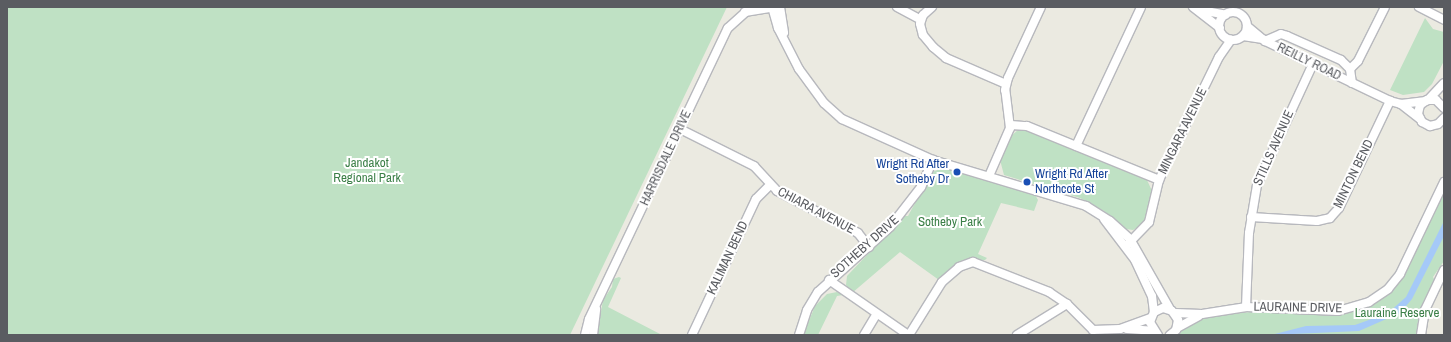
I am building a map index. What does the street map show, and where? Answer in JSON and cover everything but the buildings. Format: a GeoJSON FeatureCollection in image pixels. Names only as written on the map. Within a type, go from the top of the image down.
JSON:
{"type":"FeatureCollection","features":[{"type":"Feature","properties":{"kind":"street","name":"HARRISDALE DRIVE"},"geometry":{"type":"LineString","coordinates":[[585,335],[596,306],[728,28],[742,13],[751,7]]}},
{"type":"Feature","properties":{"kind":"street"},"geometry":{"type":"LineString","coordinates":[[742,13],[775,7],[786,44],[809,84],[842,119],[933,160],[1063,197],[1116,225],[1172,311],[1174,332]]}},
{"type":"Feature","properties":{"kind":"street"},"geometry":{"type":"LineString","coordinates":[[897,7],[921,20],[925,39],[946,58],[1006,84]]}},
{"type":"Feature","properties":{"kind":"street"},"geometry":{"type":"LineString","coordinates":[[921,20],[932,7]]}},
{"type":"Feature","properties":{"kind":"street"},"geometry":{"type":"LineString","coordinates":[[989,176],[1011,125],[1006,84],[1041,7]]}},
{"type":"Feature","properties":{"kind":"street"},"geometry":{"type":"LineString","coordinates":[[1076,146],[1140,7]]}},
{"type":"Feature","properties":{"kind":"street"},"geometry":{"type":"LineString","coordinates":[[1350,69],[1358,61],[1385,7]]}},
{"type":"Feature","properties":{"kind":"street"},"geometry":{"type":"LineString","coordinates":[[1419,7],[1444,20]]}},
{"type":"Feature","properties":{"kind":"street"},"geometry":{"type":"LineString","coordinates":[[1195,8],[1226,15],[1234,13],[1242,15],[1247,26],[1243,36],[1231,40],[1195,8]]}},
{"type":"Feature","properties":{"kind":"street"},"geometry":{"type":"LineString","coordinates":[[1220,31],[1226,15]]}},
{"type":"Feature","properties":{"kind":"street","name":"REILLY ROAD"},"geometry":{"type":"LineString","coordinates":[[1247,26],[1264,40],[1390,101],[1401,104],[1425,124],[1435,125]]}},
{"type":"Feature","properties":{"kind":"street","name":"MINGARA AVENUE"},"geometry":{"type":"LineString","coordinates":[[1219,57],[1220,31]]}},
{"type":"Feature","properties":{"kind":"street","name":"REILLY ROAD"},"geometry":{"type":"LineString","coordinates":[[1243,36],[1264,40],[1281,34],[1287,36],[1341,60],[1350,69],[1352,83]]}},
{"type":"Feature","properties":{"kind":"street","name":"MINGARA AVENUE"},"geometry":{"type":"LineString","coordinates":[[1129,244],[1151,218],[1159,180],[1219,57],[1231,40]]}},
{"type":"Feature","properties":{"kind":"street","name":"STILLS AVENUE"},"geometry":{"type":"LineString","coordinates":[[1246,307],[1251,217],[1260,176],[1313,64]]}},
{"type":"Feature","properties":{"kind":"street"},"geometry":{"type":"LineString","coordinates":[[1420,119],[1419,109],[1444,83]]}},
{"type":"Feature","properties":{"kind":"street"},"geometry":{"type":"LineString","coordinates":[[1427,100],[1436,100],[1444,108]]}},
{"type":"Feature","properties":{"kind":"street","name":"REILLY ROAD"},"geometry":{"type":"LineString","coordinates":[[1401,104],[1427,100]]}},
{"type":"Feature","properties":{"kind":"street","name":"MINTON BEND"},"geometry":{"type":"LineString","coordinates":[[1251,217],[1317,221],[1330,218],[1339,208],[1390,101]]}},
{"type":"Feature","properties":{"kind":"street"},"geometry":{"type":"LineString","coordinates":[[1435,125],[1444,118]]}},
{"type":"Feature","properties":{"kind":"street"},"geometry":{"type":"LineString","coordinates":[[1011,125],[1027,126],[1159,180]]}},
{"type":"Feature","properties":{"kind":"street"},"geometry":{"type":"LineString","coordinates":[[1435,125],[1444,127]]}},
{"type":"Feature","properties":{"kind":"street","name":"CHIARA AVENUE"},"geometry":{"type":"LineString","coordinates":[[680,129],[754,166],[770,185],[786,197],[858,233],[869,247]]}},
{"type":"Feature","properties":{"kind":"street","name":"SOTHEBY DRIVE"},"geometry":{"type":"LineString","coordinates":[[799,335],[812,301],[829,280],[869,247],[909,205],[933,160]]}},
{"type":"Feature","properties":{"kind":"street","name":"LAURAINE DRIVE"},"geometry":{"type":"LineString","coordinates":[[1120,329],[1153,315],[1172,311],[1202,314],[1246,307],[1338,311],[1374,300],[1400,274],[1444,182]]}},
{"type":"Feature","properties":{"kind":"street","name":"KALIMAN BEND"},"geometry":{"type":"LineString","coordinates":[[692,335],[756,199],[770,185]]}},
{"type":"Feature","properties":{"kind":"street"},"geometry":{"type":"LineString","coordinates":[[829,280],[876,315],[909,335],[936,289],[956,269],[968,263],[981,263],[1049,292],[1067,304],[1089,328],[1101,331],[1120,329],[1156,333],[1149,290],[1129,244]]}},
{"type":"Feature","properties":{"kind":"street"},"geometry":{"type":"LineString","coordinates":[[1421,335],[1425,310],[1444,270]]}},
{"type":"Feature","properties":{"kind":"street"},"geometry":{"type":"LineString","coordinates":[[1017,335],[1067,304]]}},
{"type":"Feature","properties":{"kind":"street","name":"HARRISDALE DRIVE"},"geometry":{"type":"LineString","coordinates":[[593,335],[596,306]]}},
{"type":"Feature","properties":{"kind":"street","name":"LAURAINE DRIVE"},"geometry":{"type":"LineString","coordinates":[[1174,332],[1202,314]]}},
{"type":"Feature","properties":{"kind":"street"},"geometry":{"type":"LineString","coordinates":[[864,335],[876,315]]}},
{"type":"Feature","properties":{"kind":"green space","name":"Jandakot Regional Park"},"geometry":{"type":"Polygon","coordinates":[[[7,7],[727,7],[570,335],[7,335],[7,7]]]}},
{"type":"Feature","properties":{"kind":"green space"},"geometry":{"type":"Polygon","coordinates":[[[1425,18],[1433,29],[1444,32],[1444,61],[1432,84],[1424,92],[1403,95],[1390,90],[1425,18]]]}},
{"type":"Feature","properties":{"kind":"green space"},"geometry":{"type":"Polygon","coordinates":[[[1018,130],[1026,130],[1147,180],[1153,193],[1143,224],[1133,230],[1126,229],[1104,211],[1080,198],[1004,175],[1000,160],[1011,136],[1018,130]]]}},
{"type":"Feature","properties":{"kind":"green space","name":"Sotheby Park"},"geometry":{"type":"Polygon","coordinates":[[[943,168],[1034,193],[1038,200],[1034,211],[1001,203],[978,254],[987,258],[985,260],[960,261],[939,280],[900,252],[852,293],[846,285],[847,276],[904,216],[908,216],[932,172],[943,168]]]}},
{"type":"Feature","properties":{"kind":"green space","name":"Lauraine Reserve"},"geometry":{"type":"Polygon","coordinates":[[[1444,189],[1444,261],[1433,277],[1435,281],[1419,314],[1416,335],[1177,335],[1180,329],[1205,317],[1260,311],[1345,314],[1379,300],[1401,279],[1444,189]]]}},
{"type":"Feature","properties":{"kind":"green space"},"geometry":{"type":"Polygon","coordinates":[[[619,277],[621,278],[608,307],[662,335],[597,335],[603,300],[612,287],[613,279],[619,277]]]}},
{"type":"Feature","properties":{"kind":"green space"},"geometry":{"type":"Polygon","coordinates":[[[837,292],[843,295],[837,296],[818,335],[803,335],[815,306],[827,294],[837,292]]]}},
{"type":"Feature","properties":{"kind":"water"},"geometry":{"type":"Polygon","coordinates":[[[1444,221],[1444,236],[1412,299],[1400,313],[1359,331],[1271,335],[1306,326],[1355,325],[1388,313],[1406,297],[1444,221]]]}},
{"type":"Feature","properties":{"kind":"place","name":"Wright Rd After Sotheby Dr"},"geometry":{"type":"Point","coordinates":[957,172]}},
{"type":"Feature","properties":{"kind":"place","name":"Wright Rd After Northcote St"},"geometry":{"type":"Point","coordinates":[1027,182]}}]}
